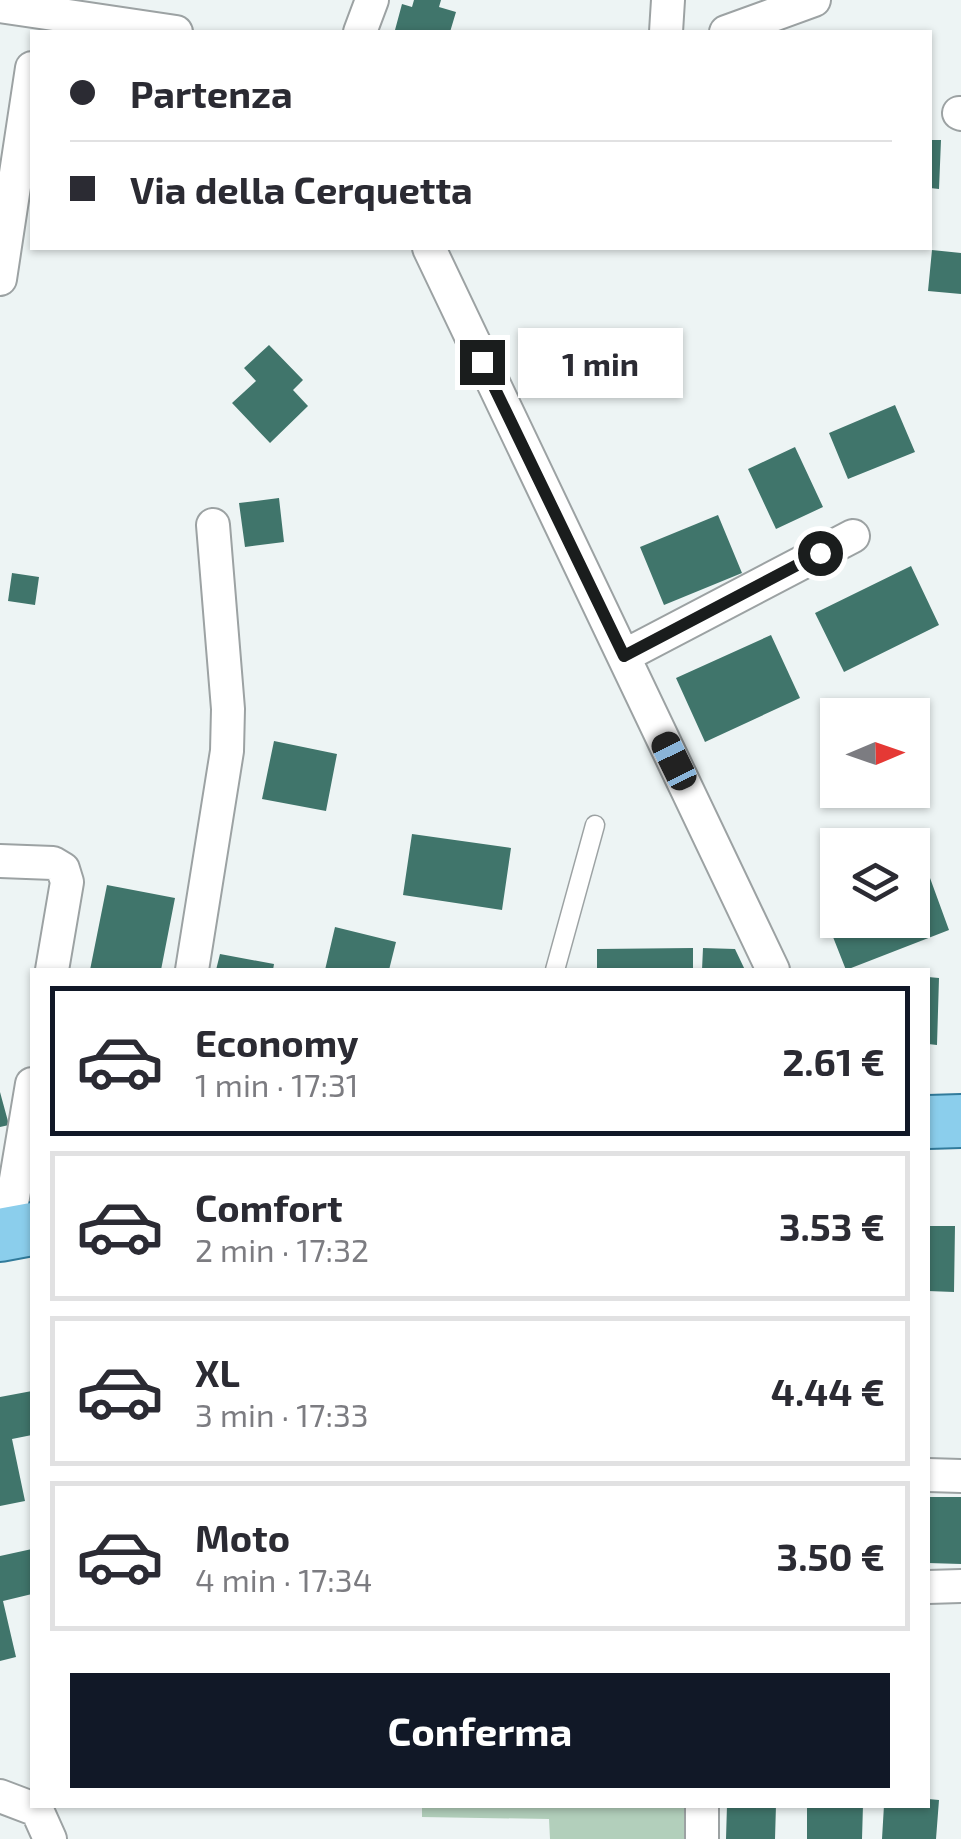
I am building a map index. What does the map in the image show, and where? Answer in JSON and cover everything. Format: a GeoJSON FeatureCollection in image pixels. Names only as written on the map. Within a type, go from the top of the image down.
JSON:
{"type":"FeatureCollection","features":[{"type":"Feature","properties":{"kind":"main road"},"geometry":{"type":"LineString","coordinates":[[930,1122],[961,1122]]}},
{"type":"Feature","properties":{"kind":"street"},"geometry":{"type":"LineString","coordinates":[[361,30],[372,0]]}},
{"type":"Feature","properties":{"kind":"street"},"geometry":{"type":"LineString","coordinates":[[666,30],[668,0]]}},
{"type":"Feature","properties":{"kind":"street"},"geometry":{"type":"LineString","coordinates":[[731,30],[794,4]]}},
{"type":"Feature","properties":{"kind":"street"},"geometry":{"type":"LineString","coordinates":[[24,12],[161,30]]}},
{"type":"Feature","properties":{"kind":"street"},"geometry":{"type":"LineString","coordinates":[[0,279],[30,81]]}},
{"type":"Feature","properties":{"kind":"street"},"geometry":{"type":"LineString","coordinates":[[430,250],[772,968]]}},
{"type":"Feature","properties":{"kind":"street"},"geometry":{"type":"LineString","coordinates":[[192,968],[226,751],[228,710],[212,525]]}},
{"type":"Feature","properties":{"kind":"street"},"geometry":{"type":"LineString","coordinates":[[624,656],[853,536]]}},
{"type":"Feature","properties":{"kind":"street"},"geometry":{"type":"LineString","coordinates":[[0,860],[54,862],[63,868],[66,882],[52,968]]}},
{"type":"Feature","properties":{"kind":"street"},"geometry":{"type":"LineString","coordinates":[[13,1232],[30,1100]]}},
{"type":"Feature","properties":{"kind":"street"},"geometry":{"type":"LineString","coordinates":[[930,1476],[961,1476]]}},
{"type":"Feature","properties":{"kind":"street"},"geometry":{"type":"LineString","coordinates":[[930,1586],[961,1586]]}},
{"type":"Feature","properties":{"kind":"street"},"geometry":{"type":"LineString","coordinates":[[0,1796],[30,1807]]}},
{"type":"Feature","properties":{"kind":"street"},"geometry":{"type":"LineString","coordinates":[[32,1808],[37,1810],[50,1839]]}},
{"type":"Feature","properties":{"kind":"street"},"geometry":{"type":"LineString","coordinates":[[702,1808],[702,1839]]}},
{"type":"Feature","properties":{"kind":"lane"},"geometry":{"type":"LineString","coordinates":[[556,968],[595,825]]}},
{"type":"Feature","properties":{"kind":"green space"},"geometry":{"type":"Polygon","coordinates":[[[422,1808],[685,1808],[684,1839],[550,1839],[549,1819],[422,1817],[422,1808]]]}},
{"type":"Feature","properties":{"kind":"building"},"geometry":{"type":"Polygon","coordinates":[[[414,0],[441,0],[439,7],[456,12],[451,30],[395,30],[402,4],[412,7],[414,0]]]}},
{"type":"Feature","properties":{"kind":"building"},"geometry":{"type":"Polygon","coordinates":[[[932,140],[941,140],[939,189],[932,188],[932,140]]]}},
{"type":"Feature","properties":{"kind":"building"},"geometry":{"type":"Polygon","coordinates":[[[932,250],[961,253],[961,294],[928,291],[932,250]]]}},
{"type":"Feature","properties":{"kind":"building"},"geometry":{"type":"Polygon","coordinates":[[[269,345],[303,380],[293,390],[308,406],[270,443],[232,403],[256,381],[244,368],[269,345]]]}},
{"type":"Feature","properties":{"kind":"building"},"geometry":{"type":"Polygon","coordinates":[[[895,405],[915,452],[848,479],[829,433],[895,405]]]}},
{"type":"Feature","properties":{"kind":"building"},"geometry":{"type":"Polygon","coordinates":[[[795,447],[823,507],[776,529],[748,469],[795,447]]]}},
{"type":"Feature","properties":{"kind":"building"},"geometry":{"type":"Polygon","coordinates":[[[279,498],[284,542],[245,547],[239,503],[279,498]]]}},
{"type":"Feature","properties":{"kind":"building"},"geometry":{"type":"Polygon","coordinates":[[[718,515],[742,573],[664,605],[640,547],[718,515]]]}},
{"type":"Feature","properties":{"kind":"building"},"geometry":{"type":"Polygon","coordinates":[[[911,566],[939,625],[844,672],[815,613],[911,566]]]}},
{"type":"Feature","properties":{"kind":"building"},"geometry":{"type":"Polygon","coordinates":[[[12,573],[39,577],[35,605],[8,601],[12,573]]]}},
{"type":"Feature","properties":{"kind":"building"},"geometry":{"type":"Polygon","coordinates":[[[771,635],[800,698],[705,742],[676,678],[771,635]]]}},
{"type":"Feature","properties":{"kind":"building"},"geometry":{"type":"Polygon","coordinates":[[[274,741],[337,754],[326,811],[262,799],[274,741]]]}},
{"type":"Feature","properties":{"kind":"building"},"geometry":{"type":"Polygon","coordinates":[[[412,834],[511,848],[502,910],[403,895],[412,834]]]}},
{"type":"Feature","properties":{"kind":"building"},"geometry":{"type":"Polygon","coordinates":[[[930,878],[949,930],[930,937],[930,878]]]}},
{"type":"Feature","properties":{"kind":"building"},"geometry":{"type":"Polygon","coordinates":[[[107,885],[175,898],[161,968],[90,968],[107,885]]]}},
{"type":"Feature","properties":{"kind":"building"},"geometry":{"type":"Polygon","coordinates":[[[335,927],[396,942],[390,968],[325,968],[335,927]]]}},
{"type":"Feature","properties":{"kind":"building"},"geometry":{"type":"Polygon","coordinates":[[[833,938],[928,938],[851,968],[845,968],[833,938]]]}},
{"type":"Feature","properties":{"kind":"building"},"geometry":{"type":"Polygon","coordinates":[[[693,948],[693,968],[597,968],[597,949],[693,948]]]}},
{"type":"Feature","properties":{"kind":"building"},"geometry":{"type":"Polygon","coordinates":[[[703,948],[735,949],[744,968],[702,968],[703,948]]]}},
{"type":"Feature","properties":{"kind":"building"},"geometry":{"type":"Polygon","coordinates":[[[220,954],[274,964],[273,968],[216,968],[220,954]]]}},
{"type":"Feature","properties":{"kind":"building"},"geometry":{"type":"Polygon","coordinates":[[[930,977],[939,978],[937,1045],[930,1044],[930,977]]]}},
{"type":"Feature","properties":{"kind":"building"},"geometry":{"type":"Polygon","coordinates":[[[0,1092],[9,1125],[0,1127],[0,1092]]]}},
{"type":"Feature","properties":{"kind":"building"},"geometry":{"type":"Polygon","coordinates":[[[930,1226],[955,1226],[954,1292],[930,1291],[930,1226]]]}},
{"type":"Feature","properties":{"kind":"building"},"geometry":{"type":"Polygon","coordinates":[[[30,1391],[30,1435],[12,1439],[25,1501],[0,1506],[0,1397],[30,1391]]]}},
{"type":"Feature","properties":{"kind":"building"},"geometry":{"type":"Polygon","coordinates":[[[930,1497],[961,1497],[961,1564],[930,1563],[930,1497]]]}},
{"type":"Feature","properties":{"kind":"building"},"geometry":{"type":"Polygon","coordinates":[[[30,1549],[30,1594],[3,1601],[16,1657],[0,1661],[0,1556],[30,1549]]]}},
{"type":"Feature","properties":{"kind":"building"},"geometry":{"type":"Polygon","coordinates":[[[930,1799],[939,1800],[936,1839],[882,1839],[884,1808],[930,1808],[930,1799]]]}},
{"type":"Feature","properties":{"kind":"building"},"geometry":{"type":"Polygon","coordinates":[[[727,1808],[776,1808],[775,1839],[726,1839],[727,1808]]]}},
{"type":"Feature","properties":{"kind":"building"},"geometry":{"type":"Polygon","coordinates":[[[807,1808],[863,1808],[862,1839],[807,1839],[807,1808]]]}},
{"type":"Feature","properties":{"kind":"route"},"geometry":{"type":"LineString","coordinates":[[482,362],[624,656],[820,553]]}}]}
